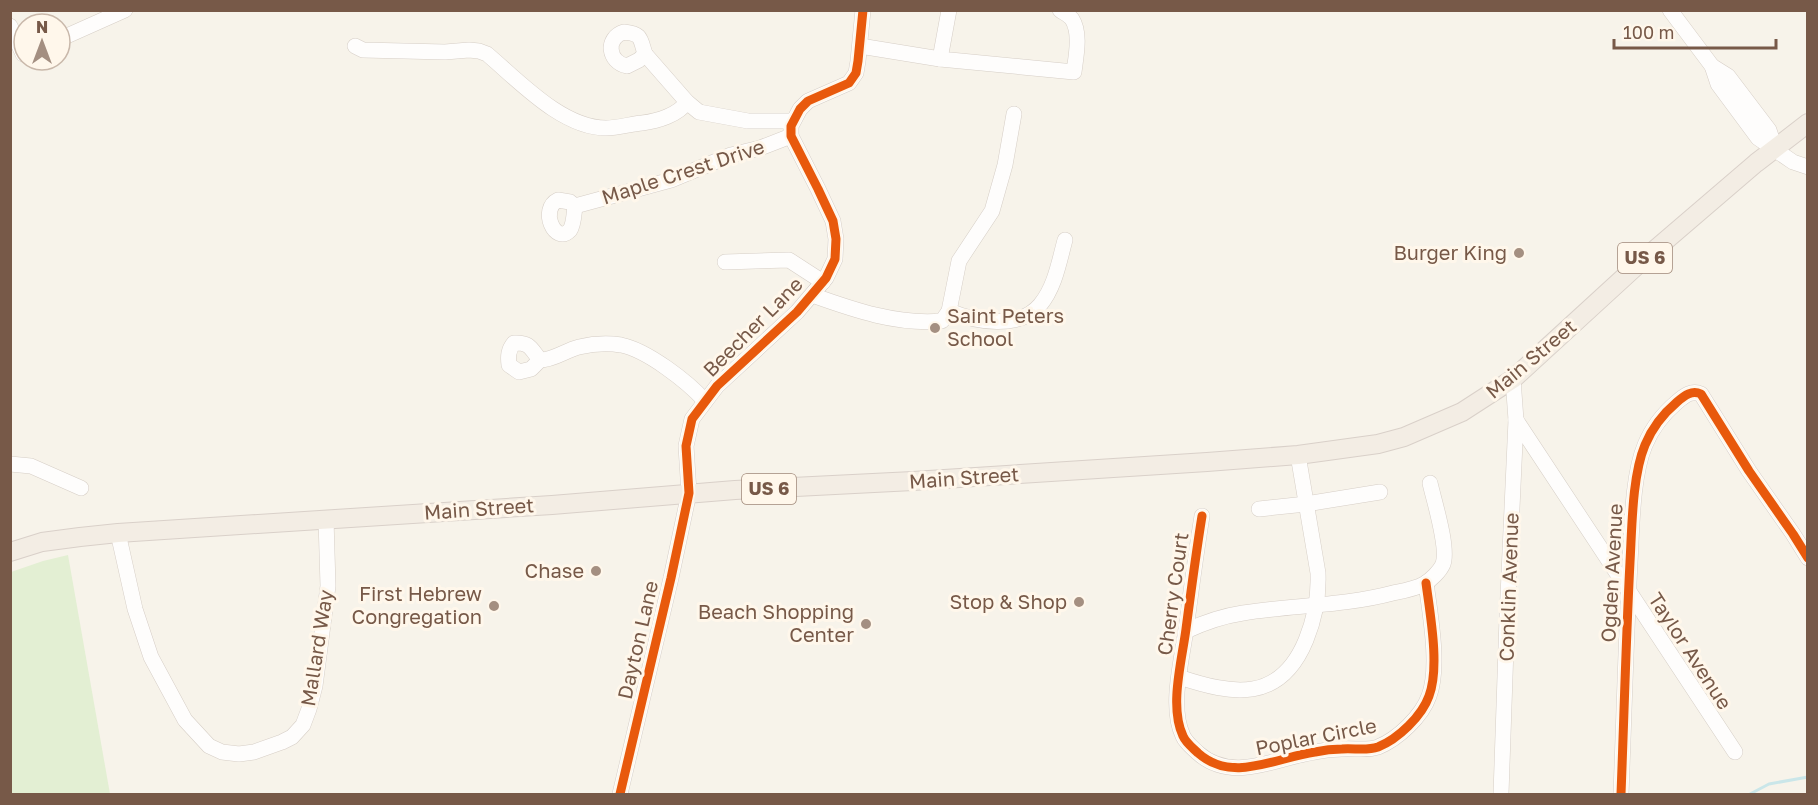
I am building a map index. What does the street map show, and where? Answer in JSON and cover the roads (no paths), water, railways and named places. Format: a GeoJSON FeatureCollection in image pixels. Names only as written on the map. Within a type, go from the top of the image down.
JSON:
{"type":"FeatureCollection","features":[{"type":"Feature","properties":{"kind":"main road","name":"Main Street"},"geometry":{"type":"LineString","coordinates":[[10,552],[42,542],[118,533],[552,505],[689,493],[913,481],[1298,455],[1378,444],[1404,438],[1462,412],[1513,379],[1644,259],[1775,148],[1808,123]]}},
{"type":"Feature","properties":{"kind":"street"},"geometry":{"type":"LineString","coordinates":[[72,34],[125,10]]}},
{"type":"Feature","properties":{"kind":"street"},"geometry":{"type":"LineString","coordinates":[[645,54],[687,102],[699,112],[792,129],[800,109],[808,101],[849,83],[855,73],[863,10]]}},
{"type":"Feature","properties":{"kind":"street"},"geometry":{"type":"LineString","coordinates":[[940,59],[949,10]]}},
{"type":"Feature","properties":{"kind":"street"},"geometry":{"type":"LineString","coordinates":[[860,46],[940,59],[1074,72],[1076,28],[1071,17],[1060,10]]}},
{"type":"Feature","properties":{"kind":"street"},"geometry":{"type":"LineString","coordinates":[[1670,10],[1712,66],[1718,84],[1758,138],[1793,162],[1808,167]]}},
{"type":"Feature","properties":{"kind":"street"},"geometry":{"type":"LineString","coordinates":[[355,46],[363,50],[479,51],[487,54],[551,108],[585,125],[606,128],[650,122],[672,114],[683,108],[687,102]]}},
{"type":"Feature","properties":{"kind":"street"},"geometry":{"type":"LineString","coordinates":[[812,295],[853,310],[904,321],[923,323],[942,321],[949,312],[959,261],[992,211],[1005,165],[1014,114]]}},
{"type":"Feature","properties":{"kind":"street","name":"Maple Crest Drive"},"geometry":{"type":"LineString","coordinates":[[575,206],[671,180],[731,155],[759,148],[792,129]]}},
{"type":"Feature","properties":{"kind":"street","name":"Beecher Lane"},"geometry":{"type":"LineString","coordinates":[[689,493],[686,447],[692,419],[717,386],[797,312],[823,282],[835,259],[836,239],[833,221],[792,129]]}},
{"type":"Feature","properties":{"kind":"street"},"geometry":{"type":"LineString","coordinates":[[949,312],[981,321],[999,322],[1016,320],[1033,311],[1040,305],[1050,288],[1057,272],[1065,240]]}},
{"type":"Feature","properties":{"kind":"street"},"geometry":{"type":"LineString","coordinates":[[725,261],[789,260],[823,282]]}},
{"type":"Feature","properties":{"kind":"street"},"geometry":{"type":"LineString","coordinates":[[540,360],[595,344],[621,345],[632,348],[662,364],[695,390],[705,401]]}},
{"type":"Feature","properties":{"kind":"street","name":"Conklin Avenue"},"geometry":{"type":"LineString","coordinates":[[1501,795],[1516,420],[1513,379]]}},
{"type":"Feature","properties":{"kind":"street","name":"Ogden Avenue"},"geometry":{"type":"LineString","coordinates":[[1621,795],[1628,591],[1633,509],[1640,462],[1654,427],[1680,399],[1691,392],[1701,394],[1749,471],[1808,558]]}},
{"type":"Feature","properties":{"kind":"street","name":"Taylor Avenue"},"geometry":{"type":"LineString","coordinates":[[1516,420],[1735,752]]}},
{"type":"Feature","properties":{"kind":"street"},"geometry":{"type":"LineString","coordinates":[[1179,677],[1208,687],[1239,691],[1264,686],[1275,681],[1297,658],[1311,627],[1319,592],[1318,573],[1298,455]]}},
{"type":"Feature","properties":{"kind":"street"},"geometry":{"type":"LineString","coordinates":[[10,464],[31,466],[81,488]]}},
{"type":"Feature","properties":{"kind":"street"},"geometry":{"type":"LineString","coordinates":[[1186,631],[1222,616],[1317,604],[1354,602],[1426,583],[1443,563],[1444,553],[1443,538],[1430,483]]}},
{"type":"Feature","properties":{"kind":"street"},"geometry":{"type":"LineString","coordinates":[[1259,509],[1380,492]]}},
{"type":"Feature","properties":{"kind":"street","name":"Dayton Lane"},"geometry":{"type":"LineString","coordinates":[[620,795],[689,493]]}},
{"type":"Feature","properties":{"kind":"street","name":"Cherry Court"},"geometry":{"type":"LineString","coordinates":[[1179,677],[1202,516]]}},
{"type":"Feature","properties":{"kind":"street","name":"Mallard Way"},"geometry":{"type":"LineString","coordinates":[[118,533],[135,609],[152,657],[185,720],[209,746],[222,752],[239,754],[254,752],[292,737],[303,725],[309,709],[315,686],[328,586],[326,519]]}},
{"type":"Feature","properties":{"kind":"street","name":"Poplar Circle"},"geometry":{"type":"LineString","coordinates":[[1179,677],[1177,717],[1183,737],[1205,759],[1220,765],[1236,768],[1254,767],[1312,752],[1340,748],[1378,747],[1394,738],[1414,719],[1429,696],[1433,680],[1433,657],[1432,623],[1426,583]]}},
{"type":"Feature","properties":{"kind":"waterway"},"geometry":{"type":"LineString","coordinates":[[1750,794],[1769,784],[1808,777]]}},
{"type":"Feature","properties":{"kind":"place","name":"Burger King"},"geometry":{"type":"Point","coordinates":[1519,253]}},
{"type":"Feature","properties":{"kind":"place","name":"Saint Peters School"},"geometry":{"type":"Point","coordinates":[935,328]}},
{"type":"Feature","properties":{"kind":"place","name":"Chase"},"geometry":{"type":"Point","coordinates":[596,571]}},
{"type":"Feature","properties":{"kind":"place","name":"Stop & Shop"},"geometry":{"type":"Point","coordinates":[1079,602]}},
{"type":"Feature","properties":{"kind":"place","name":"First Hebrew Congregation"},"geometry":{"type":"Point","coordinates":[494,606]}},
{"type":"Feature","properties":{"kind":"place","name":"Beach Shopping Center"},"geometry":{"type":"Point","coordinates":[866,624]}}]}
